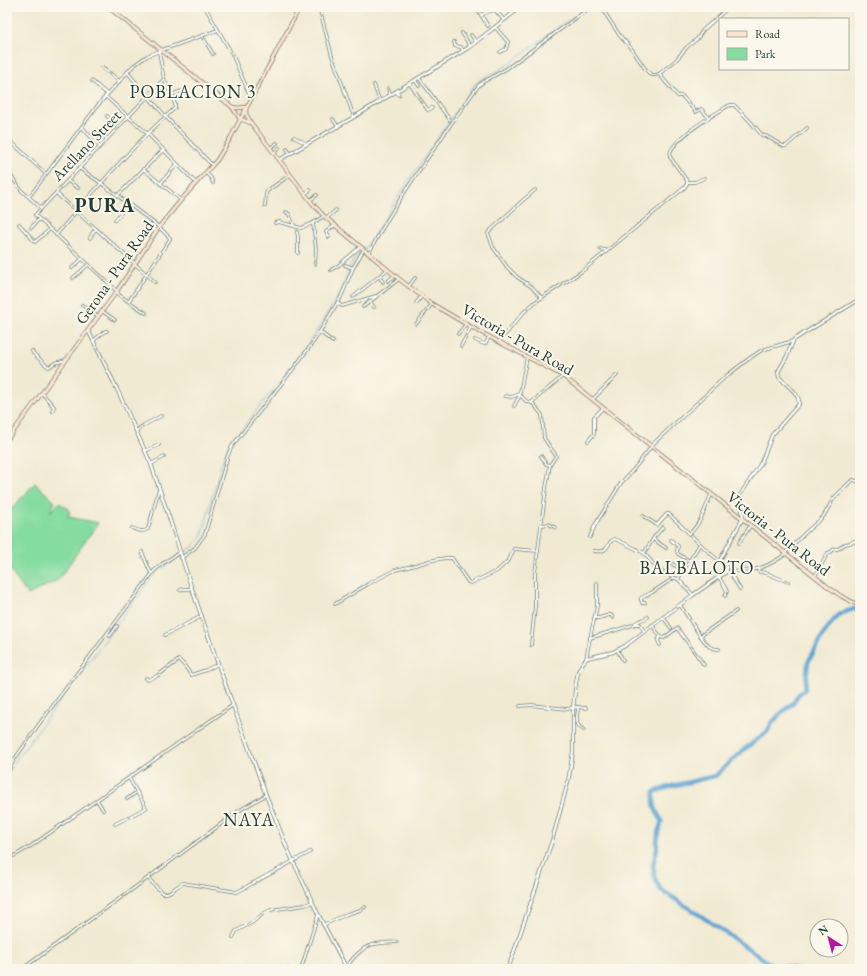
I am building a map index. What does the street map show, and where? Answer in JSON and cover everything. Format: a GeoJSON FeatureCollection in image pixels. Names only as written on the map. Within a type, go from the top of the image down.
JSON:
{"type":"FeatureCollection","features":[{"type":"Feature","properties":{"kind":"main road"},"geometry":{"type":"LineString","coordinates":[[108,7],[160,51],[232,107],[240,119],[251,123]]}},
{"type":"Feature","properties":{"kind":"main road","name":"Gerona - Pura Road"},"geometry":{"type":"LineString","coordinates":[[7,440],[117,291],[159,227],[217,160],[300,7]]}},
{"type":"Feature","properties":{"kind":"main road"},"geometry":{"type":"LineString","coordinates":[[232,107],[247,107],[246,114],[251,123]]}},
{"type":"Feature","properties":{"kind":"main road","name":"Victoria - Pura Road"},"geometry":{"type":"LineString","coordinates":[[251,123],[290,175],[325,217],[399,279],[432,304],[527,358],[563,376],[786,554],[834,591],[858,605]]}},
{"type":"Feature","properties":{"kind":"street"},"geometry":{"type":"LineString","coordinates":[[205,7],[232,54],[251,99]]}},
{"type":"Feature","properties":{"kind":"street"},"geometry":{"type":"LineString","coordinates":[[319,7],[332,56],[354,117]]}},
{"type":"Feature","properties":{"kind":"street"},"geometry":{"type":"LineString","coordinates":[[476,7],[488,26]]}},
{"type":"Feature","properties":{"kind":"street"},"geometry":{"type":"LineString","coordinates":[[279,160],[380,102],[463,51],[521,7]]}},
{"type":"Feature","properties":{"kind":"street"},"geometry":{"type":"LineString","coordinates":[[369,253],[379,232],[394,207],[479,85],[506,69],[591,7]]}},
{"type":"Feature","properties":{"kind":"street"},"geometry":{"type":"LineString","coordinates":[[601,7],[620,36],[651,75],[660,74],[697,39],[703,30],[729,7]]}},
{"type":"Feature","properties":{"kind":"street"},"geometry":{"type":"LineString","coordinates":[[481,15],[490,10],[495,10],[504,20]]}},
{"type":"Feature","properties":{"kind":"street"},"geometry":{"type":"LineString","coordinates":[[495,27],[508,42],[506,49],[500,52]]}},
{"type":"Feature","properties":{"kind":"street"},"geometry":{"type":"LineString","coordinates":[[29,197],[106,95],[133,66],[147,56],[218,30]]}},
{"type":"Feature","properties":{"kind":"street"},"geometry":{"type":"LineString","coordinates":[[462,33],[470,46]]}},
{"type":"Feature","properties":{"kind":"street"},"geometry":{"type":"LineString","coordinates":[[202,36],[213,54]]}},
{"type":"Feature","properties":{"kind":"street"},"geometry":{"type":"LineString","coordinates":[[471,36],[476,42]]}},
{"type":"Feature","properties":{"kind":"street"},"geometry":{"type":"LineString","coordinates":[[454,42],[455,46],[461,47],[463,51]]}},
{"type":"Feature","properties":{"kind":"street"},"geometry":{"type":"LineString","coordinates":[[56,235],[101,183],[176,107],[164,80],[160,51]]}},
{"type":"Feature","properties":{"kind":"street"},"geometry":{"type":"LineString","coordinates":[[102,68],[119,82]]}},
{"type":"Feature","properties":{"kind":"street"},"geometry":{"type":"LineString","coordinates":[[127,72],[166,117],[212,165]]}},
{"type":"Feature","properties":{"kind":"street"},"geometry":{"type":"LineString","coordinates":[[660,74],[678,96],[682,96],[696,112],[701,109],[709,118]]}},
{"type":"Feature","properties":{"kind":"street"},"geometry":{"type":"LineString","coordinates":[[419,78],[450,120]]}},
{"type":"Feature","properties":{"kind":"street","name":"Arellano Street"},"geometry":{"type":"LineString","coordinates":[[42,208],[128,116],[164,80]]}},
{"type":"Feature","properties":{"kind":"street"},"geometry":{"type":"LineString","coordinates":[[415,80],[419,86]]}},
{"type":"Feature","properties":{"kind":"street"},"geometry":{"type":"LineString","coordinates":[[92,81],[148,134],[196,183]]}},
{"type":"Feature","properties":{"kind":"street"},"geometry":{"type":"LineString","coordinates":[[410,84],[427,109],[432,108]]}},
{"type":"Feature","properties":{"kind":"street"},"geometry":{"type":"LineString","coordinates":[[374,85],[380,102]]}},
{"type":"Feature","properties":{"kind":"street"},"geometry":{"type":"LineString","coordinates":[[388,88],[390,95]]}},
{"type":"Feature","properties":{"kind":"street"},"geometry":{"type":"LineString","coordinates":[[171,95],[182,91]]}},
{"type":"Feature","properties":{"kind":"street"},"geometry":{"type":"LineString","coordinates":[[396,92],[399,95]]}},
{"type":"Feature","properties":{"kind":"street"},"geometry":{"type":"LineString","coordinates":[[688,182],[670,157],[669,153],[676,142],[728,106],[734,105],[762,135],[783,146],[786,146],[806,128]]}},
{"type":"Feature","properties":{"kind":"street"},"geometry":{"type":"LineString","coordinates":[[107,116],[119,127]]}},
{"type":"Feature","properties":{"kind":"street"},"geometry":{"type":"LineString","coordinates":[[333,119],[338,126]]}},
{"type":"Feature","properties":{"kind":"street"},"geometry":{"type":"LineString","coordinates":[[82,127],[100,146]]}},
{"type":"Feature","properties":{"kind":"street"},"geometry":{"type":"LineString","coordinates":[[98,130],[107,139]]}},
{"type":"Feature","properties":{"kind":"street"},"geometry":{"type":"LineString","coordinates":[[294,137],[307,144]]}},
{"type":"Feature","properties":{"kind":"street"},"geometry":{"type":"LineString","coordinates":[[7,138],[46,174]]}},
{"type":"Feature","properties":{"kind":"street"},"geometry":{"type":"LineString","coordinates":[[270,148],[277,143]]}},
{"type":"Feature","properties":{"kind":"street"},"geometry":{"type":"LineString","coordinates":[[274,153],[279,148]]}},
{"type":"Feature","properties":{"kind":"street"},"geometry":{"type":"LineString","coordinates":[[287,149],[290,153]]}},
{"type":"Feature","properties":{"kind":"street"},"geometry":{"type":"LineString","coordinates":[[118,196],[163,150]]}},
{"type":"Feature","properties":{"kind":"street"},"geometry":{"type":"LineString","coordinates":[[160,184],[177,164]]}},
{"type":"Feature","properties":{"kind":"street"},"geometry":{"type":"LineString","coordinates":[[79,168],[101,183],[170,237],[129,301]]}},
{"type":"Feature","properties":{"kind":"street"},"geometry":{"type":"LineString","coordinates":[[143,169],[181,200]]}},
{"type":"Feature","properties":{"kind":"street"},"geometry":{"type":"LineString","coordinates":[[7,170],[21,190],[42,208],[35,215],[117,291],[119,295],[146,314]]}},
{"type":"Feature","properties":{"kind":"street"},"geometry":{"type":"LineString","coordinates":[[206,173],[211,178],[213,183]]}},
{"type":"Feature","properties":{"kind":"street"},"geometry":{"type":"LineString","coordinates":[[265,206],[267,191],[290,175]]}},
{"type":"Feature","properties":{"kind":"street"},"geometry":{"type":"LineString","coordinates":[[688,182],[695,182],[704,178]]}},
{"type":"Feature","properties":{"kind":"street"},"geometry":{"type":"LineString","coordinates":[[67,181],[78,188]]}},
{"type":"Feature","properties":{"kind":"street"},"geometry":{"type":"LineString","coordinates":[[499,342],[523,313],[535,302],[581,272],[684,188],[688,182]]}},
{"type":"Feature","properties":{"kind":"street"},"geometry":{"type":"LineString","coordinates":[[305,194],[310,190]]}},
{"type":"Feature","properties":{"kind":"street"},"geometry":{"type":"LineString","coordinates":[[535,190],[488,233],[493,247],[507,267],[532,287],[542,298]]}},
{"type":"Feature","properties":{"kind":"street"},"geometry":{"type":"LineString","coordinates":[[56,193],[155,282]]}},
{"type":"Feature","properties":{"kind":"street"},"geometry":{"type":"LineString","coordinates":[[310,200],[317,195]]}},
{"type":"Feature","properties":{"kind":"street"},"geometry":{"type":"LineString","coordinates":[[115,220],[128,204]]}},
{"type":"Feature","properties":{"kind":"street"},"geometry":{"type":"LineString","coordinates":[[298,253],[298,237],[296,233],[301,228],[336,210]]}},
{"type":"Feature","properties":{"kind":"street"},"geometry":{"type":"LineString","coordinates":[[286,212],[292,219],[294,226]]}},
{"type":"Feature","properties":{"kind":"street"},"geometry":{"type":"LineString","coordinates":[[30,228],[39,219]]}},
{"type":"Feature","properties":{"kind":"street"},"geometry":{"type":"LineString","coordinates":[[275,223],[279,222],[301,228]]}},
{"type":"Feature","properties":{"kind":"street"},"geometry":{"type":"LineString","coordinates":[[313,223],[316,249],[315,264]]}},
{"type":"Feature","properties":{"kind":"street"},"geometry":{"type":"LineString","coordinates":[[19,224],[35,242],[50,229]]}},
{"type":"Feature","properties":{"kind":"street"},"geometry":{"type":"LineString","coordinates":[[329,237],[326,232],[335,225]]}},
{"type":"Feature","properties":{"kind":"street"},"geometry":{"type":"LineString","coordinates":[[90,238],[96,229]]}},
{"type":"Feature","properties":{"kind":"street"},"geometry":{"type":"LineString","coordinates":[[182,558],[195,548],[206,534],[228,455],[232,446],[300,360],[320,332],[346,286],[363,248]]}},
{"type":"Feature","properties":{"kind":"street"},"geometry":{"type":"LineString","coordinates":[[331,270],[363,248]]}},
{"type":"Feature","properties":{"kind":"street"},"geometry":{"type":"LineString","coordinates":[[600,249],[605,250],[606,252]]}},
{"type":"Feature","properties":{"kind":"street"},"geometry":{"type":"LineString","coordinates":[[72,268],[82,259]]}},
{"type":"Feature","properties":{"kind":"street"},"geometry":{"type":"LineString","coordinates":[[73,278],[88,265]]}},
{"type":"Feature","properties":{"kind":"street"},"geometry":{"type":"LineString","coordinates":[[345,265],[354,268]]}},
{"type":"Feature","properties":{"kind":"street"},"geometry":{"type":"LineString","coordinates":[[352,297],[388,269]]}},
{"type":"Feature","properties":{"kind":"street"},"geometry":{"type":"LineString","coordinates":[[388,281],[395,275]]}},
{"type":"Feature","properties":{"kind":"street"},"geometry":{"type":"LineString","coordinates":[[379,276],[384,282]]}},
{"type":"Feature","properties":{"kind":"street"},"geometry":{"type":"LineString","coordinates":[[409,286],[416,278]]}},
{"type":"Feature","properties":{"kind":"street"},"geometry":{"type":"LineString","coordinates":[[363,307],[399,279]]}},
{"type":"Feature","properties":{"kind":"street"},"geometry":{"type":"LineString","coordinates":[[337,303],[342,306],[378,295]]}},
{"type":"Feature","properties":{"kind":"street"},"geometry":{"type":"LineString","coordinates":[[416,303],[422,296]]}},
{"type":"Feature","properties":{"kind":"street"},"geometry":{"type":"LineString","coordinates":[[590,537],[594,526],[623,480],[652,446],[724,378],[762,350],[793,341],[860,299]]}},
{"type":"Feature","properties":{"kind":"street"},"geometry":{"type":"LineString","coordinates":[[370,302],[374,307]]}},
{"type":"Feature","properties":{"kind":"street"},"geometry":{"type":"LineString","coordinates":[[82,304],[98,316]]}},
{"type":"Feature","properties":{"kind":"street"},"geometry":{"type":"LineString","coordinates":[[416,324],[432,304]]}},
{"type":"Feature","properties":{"kind":"street"},"geometry":{"type":"LineString","coordinates":[[102,311],[115,320]]}},
{"type":"Feature","properties":{"kind":"street"},"geometry":{"type":"LineString","coordinates":[[458,334],[466,324]]}},
{"type":"Feature","properties":{"kind":"street"},"geometry":{"type":"LineString","coordinates":[[462,346],[471,327]]}},
{"type":"Feature","properties":{"kind":"street"},"geometry":{"type":"LineString","coordinates":[[88,330],[151,464],[218,663],[266,794],[293,862],[323,925],[346,968],[364,948],[374,944],[398,942]]}},
{"type":"Feature","properties":{"kind":"street"},"geometry":{"type":"LineString","coordinates":[[93,340],[107,331]]}},
{"type":"Feature","properties":{"kind":"street"},"geometry":{"type":"LineString","coordinates":[[320,332],[334,342]]}},
{"type":"Feature","properties":{"kind":"street"},"geometry":{"type":"LineString","coordinates":[[475,340],[484,344],[489,337]]}},
{"type":"Feature","properties":{"kind":"street"},"geometry":{"type":"LineString","coordinates":[[719,561],[742,519],[743,514],[739,498],[740,495],[762,461],[772,434],[799,404],[797,395],[778,375],[778,372],[793,341]]}},
{"type":"Feature","properties":{"kind":"street"},"geometry":{"type":"LineString","coordinates":[[32,351],[33,354],[49,367],[57,362],[67,360]]}},
{"type":"Feature","properties":{"kind":"street"},"geometry":{"type":"LineString","coordinates":[[514,406],[520,395],[527,358]]}},
{"type":"Feature","properties":{"kind":"street"},"geometry":{"type":"LineString","coordinates":[[592,399],[617,375]]}},
{"type":"Feature","properties":{"kind":"street"},"geometry":{"type":"LineString","coordinates":[[532,403],[563,376]]}},
{"type":"Feature","properties":{"kind":"street"},"geometry":{"type":"LineString","coordinates":[[42,393],[54,407],[52,411]]}},
{"type":"Feature","properties":{"kind":"street"},"geometry":{"type":"LineString","coordinates":[[505,396],[515,397],[518,394],[520,395]]}},
{"type":"Feature","properties":{"kind":"street"},"geometry":{"type":"LineString","coordinates":[[520,395],[526,401],[532,403],[542,415],[544,438],[556,456],[550,465],[546,488],[535,573],[535,606],[531,645]]}},
{"type":"Feature","properties":{"kind":"street"},"geometry":{"type":"LineString","coordinates":[[588,441],[594,434],[594,417],[603,408]]}},
{"type":"Feature","properties":{"kind":"street"},"geometry":{"type":"LineString","coordinates":[[136,431],[161,416]]}},
{"type":"Feature","properties":{"kind":"street"},"geometry":{"type":"LineString","coordinates":[[145,451],[159,446]]}},
{"type":"Feature","properties":{"kind":"street"},"geometry":{"type":"LineString","coordinates":[[541,456],[546,464],[550,465]]}},
{"type":"Feature","properties":{"kind":"street"},"geometry":{"type":"LineString","coordinates":[[151,464],[164,457]]}},
{"type":"Feature","properties":{"kind":"street"},"geometry":{"type":"LineString","coordinates":[[643,516],[657,525],[668,514],[727,570],[741,572],[758,570],[771,564],[786,554],[806,532],[823,517],[834,498],[850,482],[853,480],[860,482]]}},
{"type":"Feature","properties":{"kind":"street"},"geometry":{"type":"LineString","coordinates":[[132,528],[142,531],[148,529],[159,488]]}},
{"type":"Feature","properties":{"kind":"street"},"geometry":{"type":"LineString","coordinates":[[689,534],[695,528],[711,494]]}},
{"type":"Feature","properties":{"kind":"street"},"geometry":{"type":"LineString","coordinates":[[542,525],[550,524],[556,528]]}},
{"type":"Feature","properties":{"kind":"street"},"geometry":{"type":"LineString","coordinates":[[739,543],[750,526]]}},
{"type":"Feature","properties":{"kind":"street"},"geometry":{"type":"LineString","coordinates":[[644,553],[663,527]]}},
{"type":"Feature","properties":{"kind":"street"},"geometry":{"type":"LineString","coordinates":[[594,551],[603,551],[610,542],[615,539],[644,553],[655,566],[678,579],[693,595]]}},
{"type":"Feature","properties":{"kind":"street"},"geometry":{"type":"LineString","coordinates":[[653,539],[666,548]]}},
{"type":"Feature","properties":{"kind":"street"},"geometry":{"type":"LineString","coordinates":[[671,540],[678,546],[678,554],[690,560]]}},
{"type":"Feature","properties":{"kind":"street"},"geometry":{"type":"LineString","coordinates":[[815,576],[828,553],[854,541],[858,546],[860,546]]}},
{"type":"Feature","properties":{"kind":"street"},"geometry":{"type":"LineString","coordinates":[[678,579],[700,544]]}},
{"type":"Feature","properties":{"kind":"street"},"geometry":{"type":"LineString","coordinates":[[335,604],[395,570],[433,560],[452,558],[468,582],[471,584],[497,571],[509,560],[514,550],[538,551]]}},
{"type":"Feature","properties":{"kind":"street"},"geometry":{"type":"LineString","coordinates":[[142,552],[152,574]]}},
{"type":"Feature","properties":{"kind":"street"},"geometry":{"type":"LineString","coordinates":[[7,773],[14,760],[39,724],[152,574],[162,564],[180,552]]}},
{"type":"Feature","properties":{"kind":"street"},"geometry":{"type":"LineString","coordinates":[[671,563],[683,571]]}},
{"type":"Feature","properties":{"kind":"street"},"geometry":{"type":"LineString","coordinates":[[586,659],[617,650],[624,646],[727,570]]}},
{"type":"Feature","properties":{"kind":"street"},"geometry":{"type":"LineString","coordinates":[[758,570],[788,582]]}},
{"type":"Feature","properties":{"kind":"street"},"geometry":{"type":"LineString","coordinates":[[732,571],[732,576],[740,589]]}},
{"type":"Feature","properties":{"kind":"street"},"geometry":{"type":"LineString","coordinates":[[719,577],[727,591],[725,596]]}},
{"type":"Feature","properties":{"kind":"street"},"geometry":{"type":"LineString","coordinates":[[645,603],[643,604],[640,599],[652,593],[674,578]]}},
{"type":"Feature","properties":{"kind":"street"},"geometry":{"type":"LineString","coordinates":[[508,969],[552,841],[566,788],[573,752],[573,708],[577,675],[580,667],[586,659],[597,606],[597,583]]}},
{"type":"Feature","properties":{"kind":"street"},"geometry":{"type":"LineString","coordinates":[[180,590],[192,588]]}},
{"type":"Feature","properties":{"kind":"street"},"geometry":{"type":"LineString","coordinates":[[680,604],[708,646],[719,649]]}},
{"type":"Feature","properties":{"kind":"street"},"geometry":{"type":"LineString","coordinates":[[700,636],[736,611]]}},
{"type":"Feature","properties":{"kind":"street"},"geometry":{"type":"LineString","coordinates":[[594,618],[609,615],[613,618]]}},
{"type":"Feature","properties":{"kind":"street"},"geometry":{"type":"LineString","coordinates":[[166,636],[202,616]]}},
{"type":"Feature","properties":{"kind":"street"},"geometry":{"type":"LineString","coordinates":[[629,626],[648,617]]}},
{"type":"Feature","properties":{"kind":"street"},"geometry":{"type":"LineString","coordinates":[[663,617],[671,628]]}},
{"type":"Feature","properties":{"kind":"street"},"geometry":{"type":"LineString","coordinates":[[590,638],[638,624],[644,632]]}},
{"type":"Feature","properties":{"kind":"street"},"geometry":{"type":"LineString","coordinates":[[652,625],[660,635],[658,641],[660,645]]}},
{"type":"Feature","properties":{"kind":"street"},"geometry":{"type":"LineString","coordinates":[[108,634],[111,635],[117,626]]}},
{"type":"Feature","properties":{"kind":"street"},"geometry":{"type":"LineString","coordinates":[[660,637],[664,638],[677,628],[704,665]]}},
{"type":"Feature","properties":{"kind":"street"},"geometry":{"type":"LineString","coordinates":[[617,650],[623,660]]}},
{"type":"Feature","properties":{"kind":"street"},"geometry":{"type":"LineString","coordinates":[[146,678],[148,680],[157,676],[179,660],[191,675],[206,670],[218,663]]}},
{"type":"Feature","properties":{"kind":"street"},"geometry":{"type":"LineString","coordinates":[[14,856],[31,846],[233,705]]}},
{"type":"Feature","properties":{"kind":"street"},"geometry":{"type":"LineString","coordinates":[[520,706],[531,705],[567,709],[578,707],[586,708]]}},
{"type":"Feature","properties":{"kind":"street"},"geometry":{"type":"LineString","coordinates":[[578,707],[577,722],[584,730]]}},
{"type":"Feature","properties":{"kind":"street"},"geometry":{"type":"LineString","coordinates":[[115,824],[146,808],[145,804],[128,778]]}},
{"type":"Feature","properties":{"kind":"street"},"geometry":{"type":"LineString","coordinates":[[127,799],[137,792]]}},
{"type":"Feature","properties":{"kind":"street"},"geometry":{"type":"LineString","coordinates":[[22,969],[26,968],[240,810],[266,794]]}},
{"type":"Feature","properties":{"kind":"street"},"geometry":{"type":"LineString","coordinates":[[97,800],[103,810]]}},
{"type":"Feature","properties":{"kind":"street"},"geometry":{"type":"LineString","coordinates":[[148,878],[164,894],[183,883],[237,892],[310,852]]}},
{"type":"Feature","properties":{"kind":"street"},"geometry":{"type":"LineString","coordinates":[[233,937],[240,929],[270,910],[305,905],[312,902]]}},
{"type":"Feature","properties":{"kind":"street"},"geometry":{"type":"LineString","coordinates":[[323,925],[365,907]]}},
{"type":"Feature","properties":{"kind":"street"},"geometry":{"type":"LineString","coordinates":[[301,969],[318,914]]}},
{"type":"Feature","properties":{"kind":"green space"},"geometry":{"type":"Polygon","coordinates":[[[35,483],[55,502],[50,512],[59,503],[69,509],[69,517],[98,523],[58,580],[28,595],[7,566],[7,514],[35,483]]]}},
{"type":"Feature","properties":{"kind":"waterway"},"geometry":{"type":"LineString","coordinates":[[364,249],[371,241],[401,192],[475,84],[499,71],[587,7]]}},
{"type":"Feature","properties":{"kind":"waterway"},"geometry":{"type":"LineString","coordinates":[[7,776],[17,758],[156,572],[194,546],[202,536],[224,455],[229,445],[281,380],[315,334],[342,289],[352,263],[361,251]]}},
{"type":"Feature","properties":{"kind":"waterway"},"geometry":{"type":"LineString","coordinates":[[795,969],[784,966],[775,967],[660,889],[655,878],[653,865],[657,849],[658,833],[662,821],[655,807],[654,792],[672,786],[715,776],[742,751],[767,732],[779,715],[794,702],[798,695],[805,689],[808,662],[830,625],[839,614],[860,607]]}},
{"type":"Feature","properties":{"kind":"district","name":"POBLACION 3"},"geometry":{"type":"Point","coordinates":[193,92]}},
{"type":"Feature","properties":{"kind":"district","name":"PURA"},"geometry":{"type":"Point","coordinates":[105,205]}},
{"type":"Feature","properties":{"kind":"district","name":"BALBALOTO"},"geometry":{"type":"Point","coordinates":[697,568]}},
{"type":"Feature","properties":{"kind":"district","name":"NAYA"},"geometry":{"type":"Point","coordinates":[249,820]}}]}
